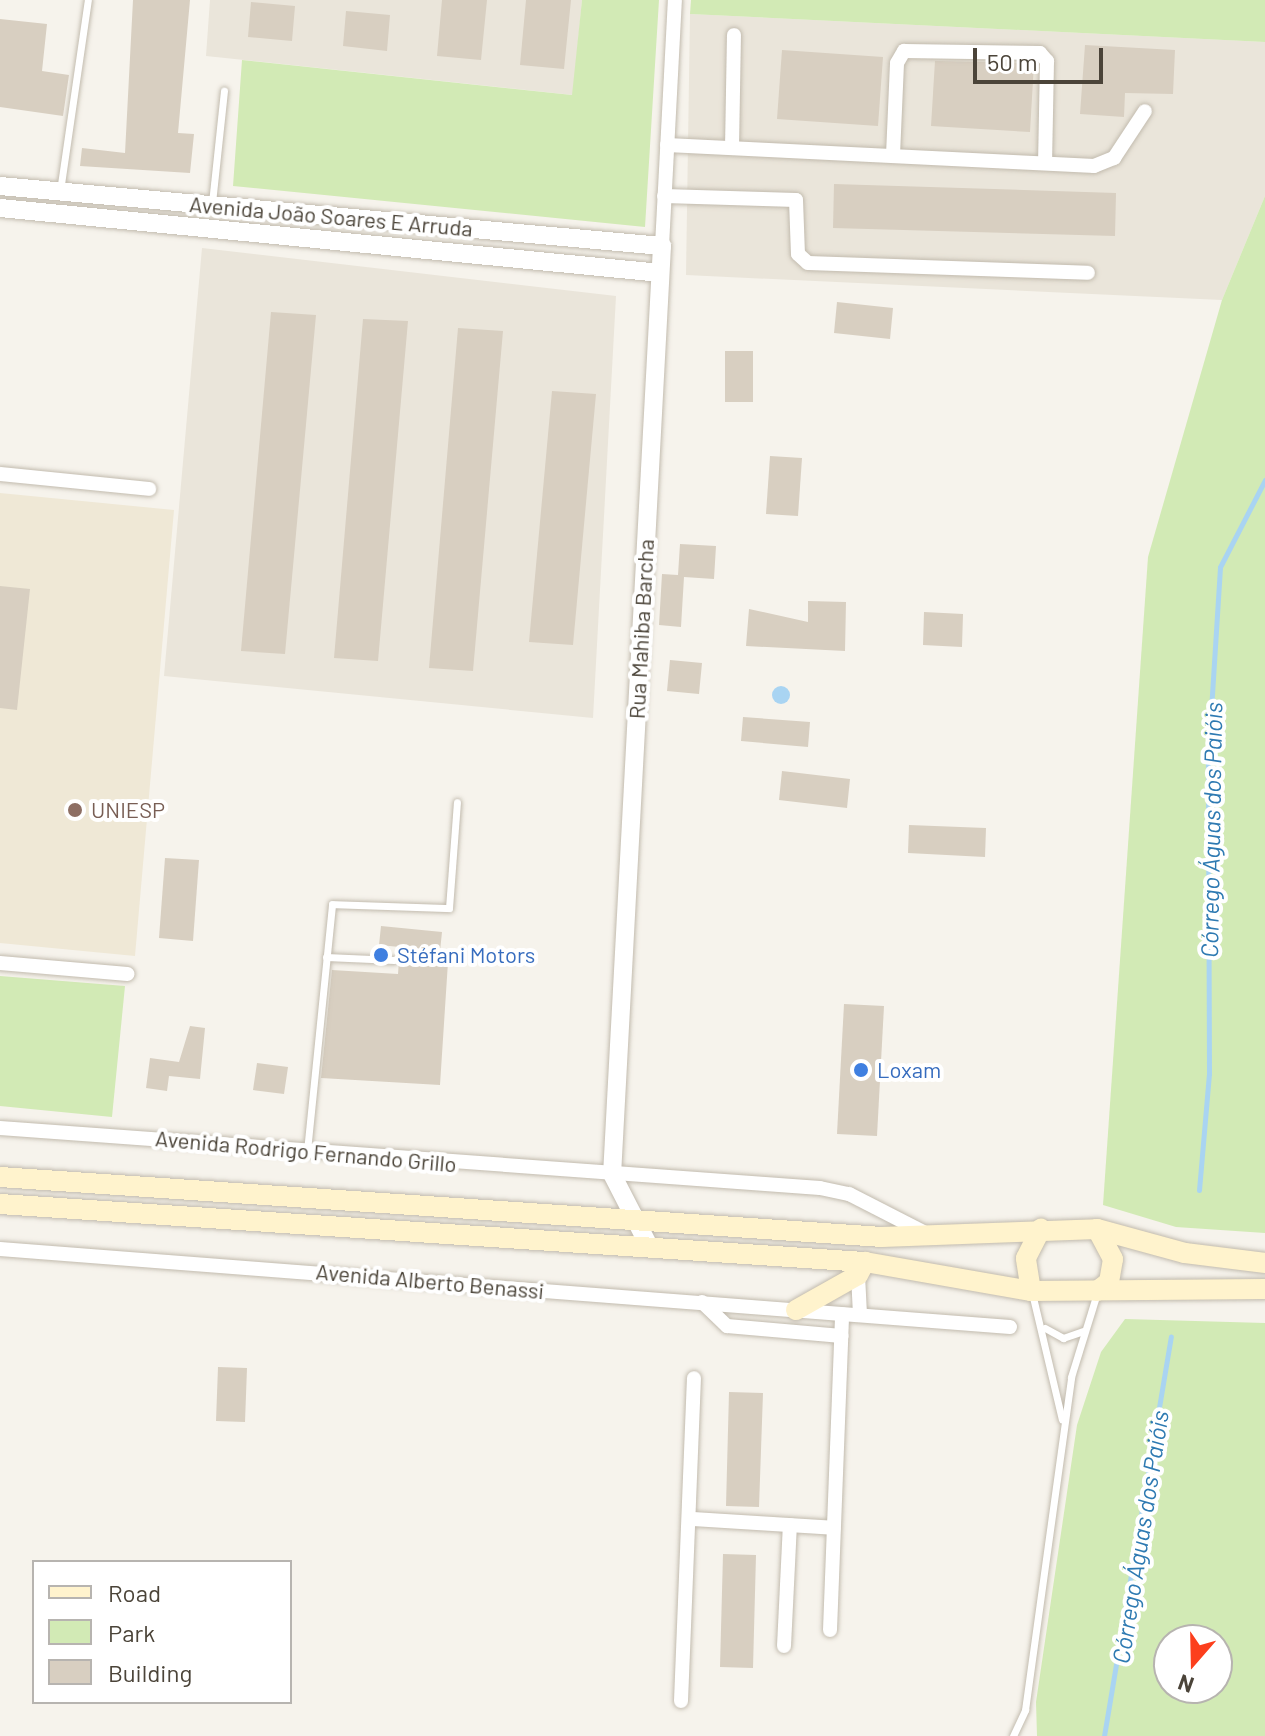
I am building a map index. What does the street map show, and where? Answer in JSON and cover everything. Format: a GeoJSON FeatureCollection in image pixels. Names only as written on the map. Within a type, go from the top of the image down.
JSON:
{"type":"FeatureCollection","features":[{"type":"Feature","properties":{"kind":"main road"},"geometry":{"type":"LineString","coordinates":[[0,1177],[634,1220],[928,1235],[1097,1229],[1185,1253],[1265,1263]]}},
{"type":"Feature","properties":{"kind":"main road"},"geometry":{"type":"LineString","coordinates":[[0,1204],[650,1248],[862,1269],[1031,1291],[1265,1289]]}},
{"type":"Feature","properties":{"kind":"main road"},"geometry":{"type":"LineString","coordinates":[[1031,1291],[1026,1258],[1041,1229]]}},
{"type":"Feature","properties":{"kind":"main road"},"geometry":{"type":"LineString","coordinates":[[1097,1229],[1113,1259],[1109,1282],[1097,1291]]}},
{"type":"Feature","properties":{"kind":"main road"},"geometry":{"type":"LineString","coordinates":[[796,1310],[862,1269]]}},
{"type":"Feature","properties":{"kind":"street","name":"Rua Mahiba Barcha"},"geometry":{"type":"LineString","coordinates":[[650,1248],[612,1174],[675,0]]}},
{"type":"Feature","properties":{"kind":"street"},"geometry":{"type":"LineString","coordinates":[[732,148],[734,35]]}},
{"type":"Feature","properties":{"kind":"street"},"geometry":{"type":"LineString","coordinates":[[893,155],[897,63],[904,51],[1040,53],[1047,61],[1045,163]]}},
{"type":"Feature","properties":{"kind":"street"},"geometry":{"type":"LineString","coordinates":[[667,145],[1105,164],[1145,111]]}},
{"type":"Feature","properties":{"kind":"street","name":"Avenida João Soares E Arruda"},"geometry":{"type":"LineString","coordinates":[[0,186],[662,246]]}},
{"type":"Feature","properties":{"kind":"street"},"geometry":{"type":"LineString","coordinates":[[58,214],[60,191]]}},
{"type":"Feature","properties":{"kind":"street"},"geometry":{"type":"LineString","coordinates":[[664,196],[796,200],[798,254],[808,263],[1088,273]]}},
{"type":"Feature","properties":{"kind":"street","name":"Avenida João Soares E Arruda"},"geometry":{"type":"LineString","coordinates":[[0,208],[660,273]]}},
{"type":"Feature","properties":{"kind":"street"},"geometry":{"type":"LineString","coordinates":[[501,259],[504,232]]}},
{"type":"Feature","properties":{"kind":"street"},"geometry":{"type":"LineString","coordinates":[[0,474],[149,489]]}},
{"type":"Feature","properties":{"kind":"street"},"geometry":{"type":"LineString","coordinates":[[0,963],[128,974]]}},
{"type":"Feature","properties":{"kind":"street","name":"Avenida Rodrigo Fernando Grillo"},"geometry":{"type":"LineString","coordinates":[[0,1128],[820,1188],[849,1194],[928,1235]]}},
{"type":"Feature","properties":{"kind":"street","name":"Avenida Alberto Benassi"},"geometry":{"type":"LineString","coordinates":[[0,1249],[1010,1327]]}},
{"type":"Feature","properties":{"kind":"street"},"geometry":{"type":"LineString","coordinates":[[860,1315],[862,1269]]}},
{"type":"Feature","properties":{"kind":"street"},"geometry":{"type":"LineString","coordinates":[[702,1302],[727,1326],[842,1336]]}},
{"type":"Feature","properties":{"kind":"street"},"geometry":{"type":"LineString","coordinates":[[830,1630],[842,1314]]}},
{"type":"Feature","properties":{"kind":"street"},"geometry":{"type":"LineString","coordinates":[[681,1701],[692,1519],[694,1378]]}},
{"type":"Feature","properties":{"kind":"street"},"geometry":{"type":"LineString","coordinates":[[692,1519],[834,1528]]}},
{"type":"Feature","properties":{"kind":"street"},"geometry":{"type":"LineString","coordinates":[[784,1646],[790,1525]]}},
{"type":"Feature","properties":{"kind":"lane"},"geometry":{"type":"LineString","coordinates":[[60,191],[88,0]]}},
{"type":"Feature","properties":{"kind":"lane"},"geometry":{"type":"LineString","coordinates":[[212,205],[224,91]]}},
{"type":"Feature","properties":{"kind":"lane"},"geometry":{"type":"LineString","coordinates":[[307,1152],[332,904],[449,908],[457,802]]}},
{"type":"Feature","properties":{"kind":"lane"},"geometry":{"type":"LineString","coordinates":[[326,957],[394,960]]}},
{"type":"Feature","properties":{"kind":"lane"},"geometry":{"type":"LineString","coordinates":[[1031,1291],[1045,1328],[1064,1430]]}},
{"type":"Feature","properties":{"kind":"lane"},"geometry":{"type":"LineString","coordinates":[[1013,1736],[1025,1710],[1064,1430],[1083,1331],[1097,1291]]}},
{"type":"Feature","properties":{"kind":"lane"},"geometry":{"type":"LineString","coordinates":[[1045,1328],[1063,1338],[1083,1331]]}},
{"type":"Feature","properties":{"kind":"shaded area"},"geometry":{"type":"Polygon","coordinates":[[[210,0],[582,0],[573,95],[206,56],[210,0]]]}},
{"type":"Feature","properties":{"kind":"shaded area"},"geometry":{"type":"Polygon","coordinates":[[[690,14],[1265,42],[1265,196],[1222,300],[686,275],[690,14]]]}},
{"type":"Feature","properties":{"kind":"shaded area"},"geometry":{"type":"Polygon","coordinates":[[[202,248],[616,296],[593,718],[164,676],[202,248]]]}},
{"type":"Feature","properties":{"kind":"shaded area","name":"UNIESP"},"geometry":{"type":"Polygon","coordinates":[[[0,493],[174,510],[135,956],[0,943],[0,493]]]}},
{"type":"Feature","properties":{"kind":"green space"},"geometry":{"type":"Polygon","coordinates":[[[582,0],[659,0],[645,227],[233,186],[242,60],[572,95],[582,0]]]}},
{"type":"Feature","properties":{"kind":"green space"},"geometry":{"type":"Polygon","coordinates":[[[691,0],[1265,0],[1265,42],[690,14],[691,0]]]}},
{"type":"Feature","properties":{"kind":"green space"},"geometry":{"type":"Polygon","coordinates":[[[1265,196],[1265,1233],[1176,1227],[1103,1205],[1148,557],[1222,300],[1265,196]]]}},
{"type":"Feature","properties":{"kind":"green space"},"geometry":{"type":"Polygon","coordinates":[[[0,976],[125,986],[112,1117],[0,1106],[0,976]]]}},
{"type":"Feature","properties":{"kind":"green space"},"geometry":{"type":"Polygon","coordinates":[[[1125,1319],[1265,1323],[1265,1736],[1037,1736],[1036,1702],[1077,1425],[1101,1352],[1125,1319]]]}},
{"type":"Feature","properties":{"kind":"water"},"geometry":{"type":"Polygon","coordinates":[[[781,686],[790,695],[781,704],[772,695],[781,686]]]}},
{"type":"Feature","properties":{"kind":"building"},"geometry":{"type":"Polygon","coordinates":[[[133,0],[190,0],[178,133],[194,134],[190,173],[80,166],[82,148],[125,153],[133,0]]]}},
{"type":"Feature","properties":{"kind":"building"},"geometry":{"type":"Polygon","coordinates":[[[442,0],[487,0],[481,60],[437,56],[442,0]]]}},
{"type":"Feature","properties":{"kind":"building"},"geometry":{"type":"Polygon","coordinates":[[[526,0],[571,0],[564,69],[520,65],[526,0]]]}},
{"type":"Feature","properties":{"kind":"building"},"geometry":{"type":"Polygon","coordinates":[[[251,2],[295,6],[292,41],[248,37],[251,2]]]}},
{"type":"Feature","properties":{"kind":"building"},"geometry":{"type":"Polygon","coordinates":[[[346,11],[390,15],[387,51],[343,46],[346,11]]]}},
{"type":"Feature","properties":{"kind":"building"},"geometry":{"type":"Polygon","coordinates":[[[0,19],[47,24],[42,71],[69,75],[63,116],[0,107],[0,19]]]}},
{"type":"Feature","properties":{"kind":"building"},"geometry":{"type":"Polygon","coordinates":[[[1085,45],[1175,50],[1173,94],[1125,93],[1124,117],[1080,114],[1085,45]]]}},
{"type":"Feature","properties":{"kind":"building"},"geometry":{"type":"Polygon","coordinates":[[[782,50],[883,57],[878,126],[777,119],[782,50]]]}},
{"type":"Feature","properties":{"kind":"building"},"geometry":{"type":"Polygon","coordinates":[[[935,61],[1034,63],[1030,132],[931,126],[935,61]]]}},
{"type":"Feature","properties":{"kind":"building"},"geometry":{"type":"Polygon","coordinates":[[[834,184],[1116,193],[1115,236],[833,228],[834,184]]]}},
{"type":"Feature","properties":{"kind":"building"},"geometry":{"type":"Polygon","coordinates":[[[837,302],[893,308],[890,339],[834,333],[837,302]]]}},
{"type":"Feature","properties":{"kind":"building"},"geometry":{"type":"Polygon","coordinates":[[[271,312],[316,315],[285,654],[241,651],[271,312]]]}},
{"type":"Feature","properties":{"kind":"building"},"geometry":{"type":"Polygon","coordinates":[[[363,319],[408,321],[378,661],[334,658],[363,319]]]}},
{"type":"Feature","properties":{"kind":"building"},"geometry":{"type":"Polygon","coordinates":[[[458,328],[503,331],[473,671],[429,668],[458,328]]]}},
{"type":"Feature","properties":{"kind":"building"},"geometry":{"type":"Polygon","coordinates":[[[725,351],[753,351],[753,402],[725,402],[725,351]]]}},
{"type":"Feature","properties":{"kind":"building"},"geometry":{"type":"Polygon","coordinates":[[[552,391],[596,394],[573,645],[529,642],[552,391]]]}},
{"type":"Feature","properties":{"kind":"building"},"geometry":{"type":"Polygon","coordinates":[[[770,456],[802,458],[798,516],[766,514],[770,456]]]}},
{"type":"Feature","properties":{"kind":"building"},"geometry":{"type":"Polygon","coordinates":[[[680,544],[716,546],[714,579],[684,577],[681,627],[659,625],[662,574],[678,575],[680,544]]]}},
{"type":"Feature","properties":{"kind":"building"},"geometry":{"type":"Polygon","coordinates":[[[0,586],[30,589],[17,710],[0,708],[0,586]]]}},
{"type":"Feature","properties":{"kind":"building"},"geometry":{"type":"Polygon","coordinates":[[[808,601],[846,602],[845,651],[746,646],[749,609],[808,622],[808,601]]]}},
{"type":"Feature","properties":{"kind":"building"},"geometry":{"type":"Polygon","coordinates":[[[924,612],[963,614],[962,647],[923,645],[924,612]]]}},
{"type":"Feature","properties":{"kind":"building"},"geometry":{"type":"Polygon","coordinates":[[[670,660],[702,663],[699,694],[667,691],[670,660]]]}},
{"type":"Feature","properties":{"kind":"building"},"geometry":{"type":"Polygon","coordinates":[[[743,717],[810,722],[808,747],[741,741],[743,717]]]}},
{"type":"Feature","properties":{"kind":"building"},"geometry":{"type":"Polygon","coordinates":[[[782,771],[850,779],[847,808],[779,800],[782,771]]]}},
{"type":"Feature","properties":{"kind":"building"},"geometry":{"type":"Polygon","coordinates":[[[909,825],[986,828],[985,857],[908,853],[909,825]]]}},
{"type":"Feature","properties":{"kind":"building"},"geometry":{"type":"Polygon","coordinates":[[[165,858],[199,860],[193,941],[159,938],[165,858]]]}},
{"type":"Feature","properties":{"kind":"building"},"geometry":{"type":"Polygon","coordinates":[[[381,926],[442,932],[439,961],[448,962],[440,1085],[321,1078],[332,970],[398,974],[400,947],[379,945],[381,926]]]}},
{"type":"Feature","properties":{"kind":"building","name":"Loxam"},"geometry":{"type":"Polygon","coordinates":[[[844,1004],[884,1006],[877,1136],[837,1134],[844,1004]]]}},
{"type":"Feature","properties":{"kind":"building"},"geometry":{"type":"Polygon","coordinates":[[[190,1026],[205,1028],[200,1079],[169,1076],[167,1091],[146,1088],[150,1058],[179,1062],[190,1026]]]}},
{"type":"Feature","properties":{"kind":"building"},"geometry":{"type":"Polygon","coordinates":[[[257,1063],[288,1067],[284,1094],[253,1090],[257,1063]]]}},
{"type":"Feature","properties":{"kind":"building"},"geometry":{"type":"Polygon","coordinates":[[[218,1367],[247,1368],[245,1422],[216,1421],[218,1367]]]}},
{"type":"Feature","properties":{"kind":"building"},"geometry":{"type":"Polygon","coordinates":[[[729,1392],[763,1393],[759,1507],[726,1506],[729,1392]]]}},
{"type":"Feature","properties":{"kind":"building"},"geometry":{"type":"Polygon","coordinates":[[[723,1554],[756,1555],[753,1668],[720,1667],[723,1554]]]}},
{"type":"Feature","properties":{"kind":"waterway","name":"Córrego Águas dos Paióis"},"geometry":{"type":"LineString","coordinates":[[1199,1190],[1209,1074],[1208,758],[1220,567],[1265,480]]}},
{"type":"Feature","properties":{"kind":"waterway","name":"Córrego Águas dos Paióis"},"geometry":{"type":"LineString","coordinates":[[1104,1736],[1171,1337]]}},
{"type":"Feature","properties":{"kind":"place","name":"UNIESP"},"geometry":{"type":"Point","coordinates":[75,810]}},
{"type":"Feature","properties":{"kind":"place","name":"Stéfani Motors"},"geometry":{"type":"Point","coordinates":[381,955]}},
{"type":"Feature","properties":{"kind":"place","name":"Loxam"},"geometry":{"type":"Point","coordinates":[861,1070]}}]}
